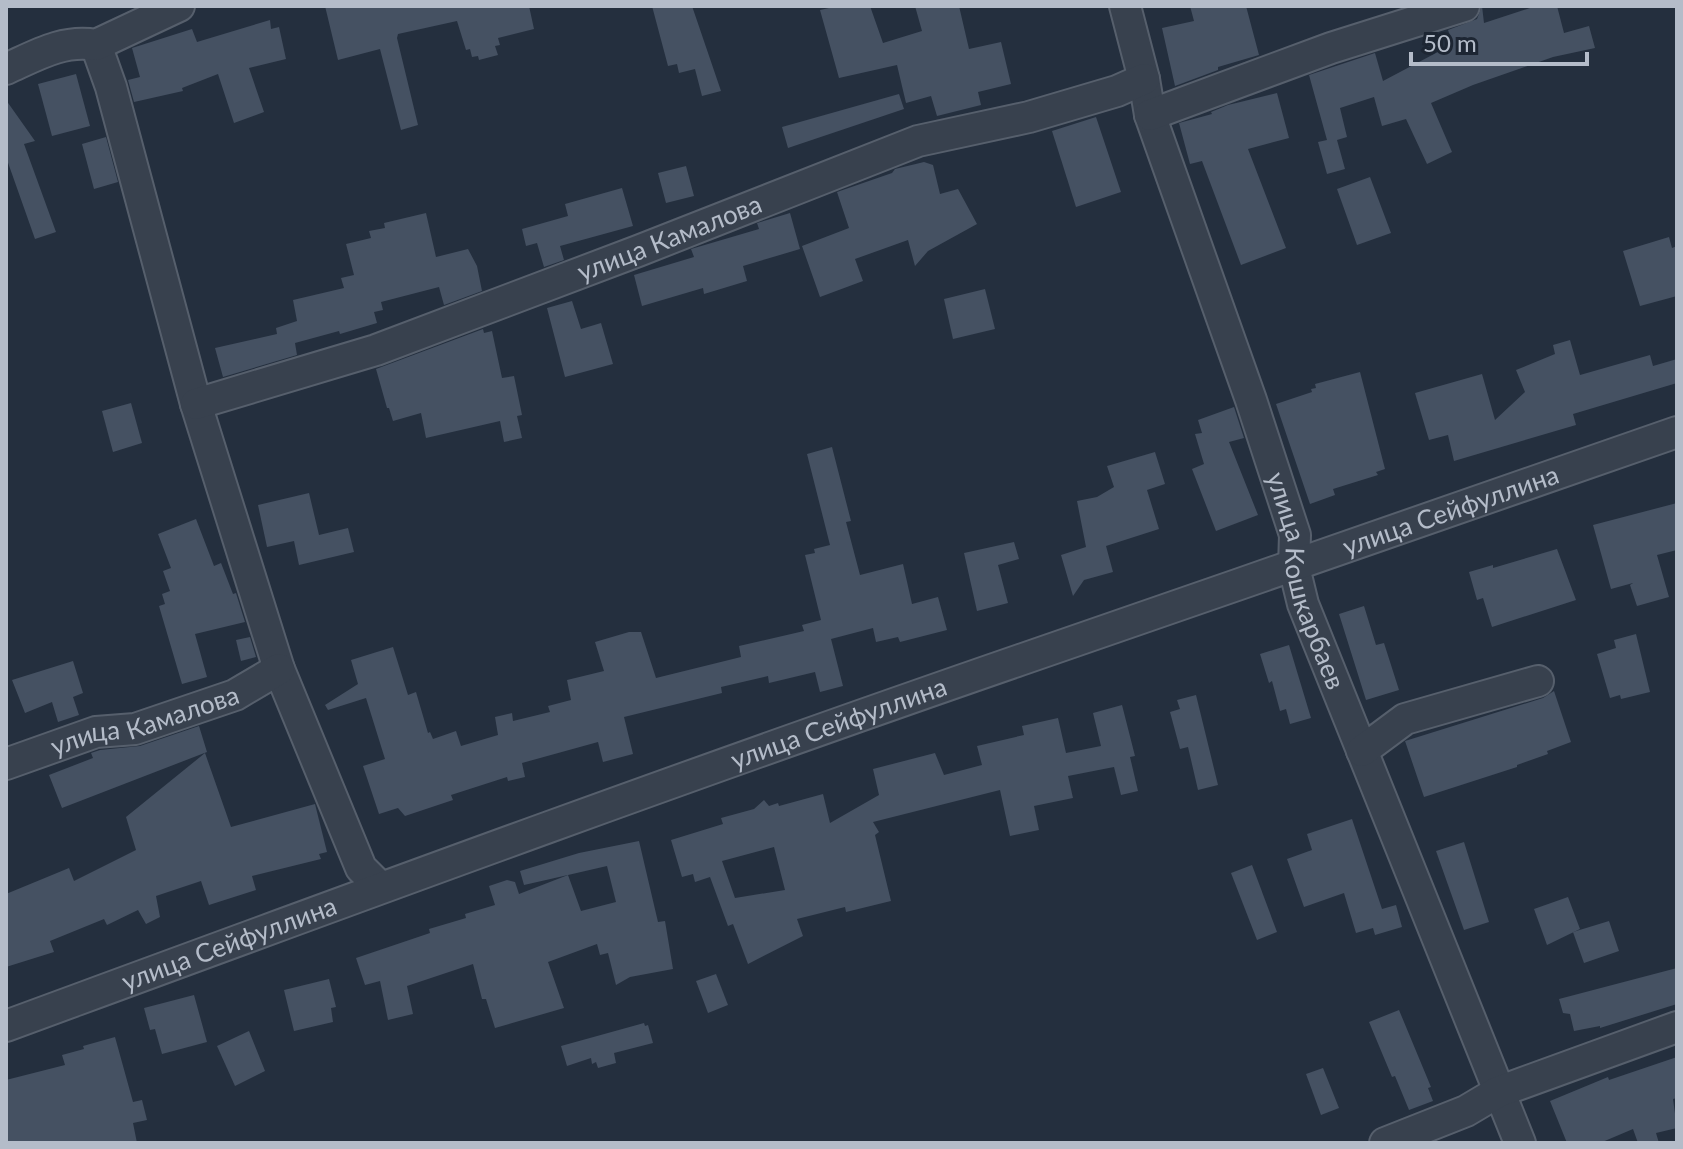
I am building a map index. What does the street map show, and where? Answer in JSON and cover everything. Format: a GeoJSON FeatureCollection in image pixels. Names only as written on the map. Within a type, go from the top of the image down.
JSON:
{"type":"FeatureCollection","features":[{"type":"Feature","properties":{"kind":"street"},"geometry":{"type":"LineString","coordinates":[[6,69],[59,45],[96,45],[179,6]]}},
{"type":"Feature","properties":{"kind":"street","name":"улица Кошкарбаев"},"geometry":{"type":"LineString","coordinates":[[1125,6],[1150,115],[1251,400],[1295,535],[1294,567],[1303,604],[1520,1143]]}},
{"type":"Feature","properties":{"kind":"street"},"geometry":{"type":"LineString","coordinates":[[1150,115],[1331,48],[1464,6]]}},
{"type":"Feature","properties":{"kind":"street"},"geometry":{"type":"LineString","coordinates":[[96,45],[111,87],[196,404],[279,669],[361,868],[380,887]]}},
{"type":"Feature","properties":{"kind":"street","name":"улица Камалова"},"geometry":{"type":"LineString","coordinates":[[196,404],[376,350],[653,246],[918,141],[1029,117],[1117,91],[1144,79]]}},
{"type":"Feature","properties":{"kind":"street","name":"улица Сейфуллина"},"geometry":{"type":"LineString","coordinates":[[6,1026],[380,887],[1020,659],[1294,567],[1677,432]]}},
{"type":"Feature","properties":{"kind":"street","name":"улица Камалова"},"geometry":{"type":"LineString","coordinates":[[6,764],[96,732],[135,729],[221,700],[279,669]]}},
{"type":"Feature","properties":{"kind":"street"},"geometry":{"type":"LineString","coordinates":[[1362,751],[1405,719],[1538,681]]}},
{"type":"Feature","properties":{"kind":"street"},"geometry":{"type":"LineString","coordinates":[[1385,1143],[1466,1111],[1498,1092],[1677,1027]]}},
{"type":"Feature","properties":{"kind":"building"},"geometry":{"type":"Polygon","coordinates":[[[325,6],[529,6],[534,29],[498,38],[500,45],[495,46],[498,55],[479,60],[478,56],[472,57],[470,49],[466,50],[457,21],[398,34],[418,125],[401,130],[380,49],[338,60],[325,6]]]}},
{"type":"Feature","properties":{"kind":"building"},"geometry":{"type":"Polygon","coordinates":[[[652,6],[692,6],[721,91],[702,96],[695,69],[679,73],[677,64],[668,66],[652,6]]]}},
{"type":"Feature","properties":{"kind":"building"},"geometry":{"type":"Polygon","coordinates":[[[838,6],[870,6],[883,43],[922,31],[915,6],[959,6],[969,49],[1001,42],[1011,84],[978,92],[981,105],[937,116],[931,96],[906,103],[897,65],[839,78],[820,10],[838,6]]]}},
{"type":"Feature","properties":{"kind":"building"},"geometry":{"type":"Polygon","coordinates":[[[1190,6],[1246,6],[1259,55],[1218,67],[1218,70],[1175,86],[1162,28],[1194,21],[1190,6]]]}},
{"type":"Feature","properties":{"kind":"building"},"geometry":{"type":"Polygon","coordinates":[[[1482,6],[1484,23],[1536,6],[1557,6],[1564,33],[1589,26],[1595,48],[1553,57],[1431,103],[1452,152],[1427,164],[1406,119],[1382,126],[1374,97],[1340,108],[1347,137],[1337,140],[1345,169],[1327,174],[1318,142],[1327,140],[1309,75],[1375,53],[1383,81],[1453,44],[1448,30],[1477,19],[1482,6]]]}},
{"type":"Feature","properties":{"kind":"building"},"geometry":{"type":"Polygon","coordinates":[[[270,20],[271,29],[279,27],[286,59],[249,68],[264,112],[234,123],[218,74],[182,88],[183,91],[134,102],[128,80],[140,77],[132,48],[192,29],[197,42],[270,20]]]}},
{"type":"Feature","properties":{"kind":"building"},"geometry":{"type":"Polygon","coordinates":[[[76,74],[90,126],[52,136],[38,84],[76,74]]]}},
{"type":"Feature","properties":{"kind":"building"},"geometry":{"type":"Polygon","coordinates":[[[1277,93],[1289,138],[1248,149],[1286,248],[1241,265],[1202,161],[1190,164],[1179,123],[1212,114],[1228,105],[1277,93]]]}},
{"type":"Feature","properties":{"kind":"building"},"geometry":{"type":"Polygon","coordinates":[[[899,94],[904,109],[788,148],[782,127],[899,94]]]}},
{"type":"Feature","properties":{"kind":"building"},"geometry":{"type":"Polygon","coordinates":[[[6,100],[35,141],[24,144],[56,232],[35,239],[6,157],[6,100]]]}},
{"type":"Feature","properties":{"kind":"building"},"geometry":{"type":"Polygon","coordinates":[[[1096,117],[1121,192],[1076,207],[1052,131],[1096,117]]]}},
{"type":"Feature","properties":{"kind":"building"},"geometry":{"type":"Polygon","coordinates":[[[106,137],[118,182],[94,189],[82,144],[106,137]]]}},
{"type":"Feature","properties":{"kind":"building"},"geometry":{"type":"Polygon","coordinates":[[[924,162],[933,165],[940,194],[958,189],[977,224],[928,251],[915,266],[908,240],[855,259],[863,281],[820,297],[802,246],[849,228],[837,192],[892,173],[895,169],[924,162]]]}},
{"type":"Feature","properties":{"kind":"building"},"geometry":{"type":"Polygon","coordinates":[[[686,166],[694,196],[666,203],[658,173],[686,166]]]}},
{"type":"Feature","properties":{"kind":"building"},"geometry":{"type":"Polygon","coordinates":[[[1370,177],[1391,233],[1357,245],[1337,189],[1370,177]]]}},
{"type":"Feature","properties":{"kind":"building"},"geometry":{"type":"Polygon","coordinates":[[[622,188],[633,226],[560,246],[564,260],[544,267],[537,243],[526,246],[522,229],[568,216],[565,204],[622,188]]]}},
{"type":"Feature","properties":{"kind":"building"},"geometry":{"type":"Polygon","coordinates":[[[426,213],[436,257],[468,249],[477,266],[482,291],[444,305],[439,287],[381,302],[383,310],[374,312],[377,323],[295,343],[297,355],[223,377],[215,348],[277,334],[276,328],[297,321],[293,300],[344,288],[341,278],[354,275],[346,244],[371,238],[369,231],[385,228],[384,223],[426,213]]]}},
{"type":"Feature","properties":{"kind":"building"},"geometry":{"type":"Polygon","coordinates":[[[790,213],[800,249],[743,266],[747,281],[704,294],[703,288],[642,306],[634,275],[694,257],[691,249],[759,229],[757,223],[790,213]]]}},
{"type":"Feature","properties":{"kind":"building"},"geometry":{"type":"Polygon","coordinates":[[[1669,237],[1672,248],[1677,246],[1677,296],[1640,306],[1623,251],[1669,237]]]}},
{"type":"Feature","properties":{"kind":"building"},"geometry":{"type":"Polygon","coordinates":[[[985,289],[995,329],[953,339],[944,299],[985,289]]]}},
{"type":"Feature","properties":{"kind":"building"},"geometry":{"type":"Polygon","coordinates":[[[572,301],[581,329],[601,323],[613,364],[565,377],[547,308],[572,301]]]}},
{"type":"Feature","properties":{"kind":"building"},"geometry":{"type":"Polygon","coordinates":[[[483,329],[484,333],[492,331],[502,378],[514,376],[522,415],[517,416],[522,438],[504,442],[500,421],[426,438],[421,413],[393,421],[376,369],[483,329]]]}},
{"type":"Feature","properties":{"kind":"building"},"geometry":{"type":"Polygon","coordinates":[[[1570,340],[1580,375],[1650,355],[1653,366],[1677,359],[1677,383],[1573,414],[1576,425],[1454,461],[1448,435],[1429,440],[1415,393],[1482,374],[1495,420],[1525,392],[1516,370],[1555,354],[1553,345],[1570,340]]]}},
{"type":"Feature","properties":{"kind":"building"},"geometry":{"type":"Polygon","coordinates":[[[1360,372],[1385,469],[1376,472],[1378,475],[1333,489],[1335,495],[1310,504],[1276,404],[1312,392],[1315,384],[1360,372]]]}},
{"type":"Feature","properties":{"kind":"building"},"geometry":{"type":"Polygon","coordinates":[[[131,403],[142,443],[113,452],[102,411],[131,403]]]}},
{"type":"Feature","properties":{"kind":"building"},"geometry":{"type":"Polygon","coordinates":[[[1234,407],[1244,438],[1229,442],[1258,515],[1216,531],[1192,469],[1204,464],[1195,434],[1202,433],[1198,420],[1234,407]]]}},
{"type":"Feature","properties":{"kind":"building"},"geometry":{"type":"Polygon","coordinates":[[[832,447],[851,521],[846,522],[860,575],[903,564],[912,604],[938,597],[947,630],[900,642],[898,637],[876,642],[873,628],[831,639],[843,686],[820,692],[815,672],[769,683],[768,676],[721,687],[722,693],[624,717],[633,754],[603,762],[598,742],[522,763],[525,777],[508,781],[507,777],[451,795],[453,800],[405,816],[398,808],[379,814],[363,766],[385,759],[366,698],[328,710],[325,705],[358,684],[351,660],[393,647],[408,695],[416,692],[428,733],[433,739],[456,731],[461,746],[498,735],[495,717],[512,713],[513,721],[550,712],[548,706],[571,700],[567,680],[604,671],[595,642],[629,632],[641,632],[656,678],[741,657],[739,646],[804,631],[802,625],[821,620],[805,555],[830,545],[807,454],[832,447]]]}},
{"type":"Feature","properties":{"kind":"building"},"geometry":{"type":"Polygon","coordinates":[[[1155,452],[1165,484],[1147,490],[1159,529],[1106,546],[1113,572],[1084,580],[1073,596],[1061,555],[1086,547],[1077,501],[1097,497],[1114,487],[1107,466],[1155,452]]]}},
{"type":"Feature","properties":{"kind":"building"},"geometry":{"type":"Polygon","coordinates":[[[309,493],[319,535],[348,528],[354,552],[299,565],[294,541],[267,547],[258,505],[309,493]]]}},
{"type":"Feature","properties":{"kind":"building"},"geometry":{"type":"Polygon","coordinates":[[[1677,503],[1677,550],[1657,555],[1669,597],[1637,606],[1630,585],[1633,583],[1611,589],[1593,525],[1677,503]]]}},
{"type":"Feature","properties":{"kind":"building"},"geometry":{"type":"Polygon","coordinates":[[[196,519],[214,566],[221,563],[233,594],[236,593],[245,622],[195,634],[207,677],[182,684],[159,606],[165,604],[162,594],[170,591],[163,571],[171,568],[158,534],[196,519]]]}},
{"type":"Feature","properties":{"kind":"building"},"geometry":{"type":"Polygon","coordinates":[[[1014,542],[1019,559],[998,565],[1008,603],[977,611],[964,553],[1014,542]]]}},
{"type":"Feature","properties":{"kind":"building"},"geometry":{"type":"Polygon","coordinates":[[[1557,549],[1576,600],[1492,627],[1483,598],[1477,600],[1469,572],[1557,549]]]}},
{"type":"Feature","properties":{"kind":"building"},"geometry":{"type":"Polygon","coordinates":[[[1364,606],[1376,645],[1384,643],[1399,690],[1366,700],[1339,614],[1364,606]]]}},
{"type":"Feature","properties":{"kind":"building"},"geometry":{"type":"Polygon","coordinates":[[[1636,634],[1650,692],[1621,699],[1620,695],[1610,698],[1597,654],[1616,648],[1614,640],[1636,634]]]}},
{"type":"Feature","properties":{"kind":"building"},"geometry":{"type":"Polygon","coordinates":[[[250,637],[256,657],[241,661],[236,640],[250,637]]]}},
{"type":"Feature","properties":{"kind":"building"},"geometry":{"type":"Polygon","coordinates":[[[1289,645],[1311,718],[1290,724],[1286,709],[1280,711],[1260,654],[1289,645]]]}},
{"type":"Feature","properties":{"kind":"building"},"geometry":{"type":"Polygon","coordinates":[[[73,661],[83,693],[73,697],[79,715],[58,722],[52,702],[25,713],[12,680],[73,661]]]}},
{"type":"Feature","properties":{"kind":"building"},"geometry":{"type":"Polygon","coordinates":[[[1554,691],[1571,742],[1517,767],[1424,797],[1405,741],[1543,698],[1554,691]]]}},
{"type":"Feature","properties":{"kind":"building"},"geometry":{"type":"Polygon","coordinates":[[[1196,695],[1218,785],[1198,790],[1188,747],[1180,749],[1170,712],[1180,709],[1177,700],[1196,695]]]}},
{"type":"Feature","properties":{"kind":"building"},"geometry":{"type":"Polygon","coordinates":[[[1122,705],[1135,756],[1130,757],[1138,791],[1121,795],[1114,767],[1068,776],[1073,798],[1034,806],[1039,830],[1010,836],[1000,790],[873,822],[879,832],[875,835],[891,901],[846,912],[845,907],[797,919],[803,936],[748,964],[733,924],[728,926],[710,877],[695,882],[693,874],[682,877],[671,840],[723,824],[721,818],[754,809],[764,800],[769,806],[778,803],[779,806],[823,794],[830,823],[879,795],[873,769],[935,753],[944,775],[982,765],[977,746],[1024,735],[1022,726],[1058,718],[1066,753],[1101,746],[1093,713],[1122,705]],[[774,847],[722,861],[735,898],[785,890],[774,847]]]}},
{"type":"Feature","properties":{"kind":"building"},"geometry":{"type":"Polygon","coordinates":[[[199,726],[207,752],[62,808],[49,775],[93,758],[91,753],[100,750],[140,746],[199,726]]]}},
{"type":"Feature","properties":{"kind":"building"},"geometry":{"type":"Polygon","coordinates":[[[205,753],[231,827],[315,804],[327,852],[319,854],[321,859],[252,876],[256,890],[209,905],[201,881],[156,896],[160,917],[146,924],[138,910],[107,925],[104,919],[50,941],[54,952],[6,967],[6,894],[69,868],[74,881],[136,850],[126,817],[205,753]]]}},
{"type":"Feature","properties":{"kind":"building"},"geometry":{"type":"Polygon","coordinates":[[[1352,819],[1382,909],[1396,905],[1402,927],[1375,935],[1373,928],[1356,933],[1344,893],[1304,907],[1287,859],[1312,850],[1307,834],[1352,819]]]}},
{"type":"Feature","properties":{"kind":"building"},"geometry":{"type":"Polygon","coordinates":[[[639,841],[658,922],[665,921],[673,969],[630,977],[616,985],[608,953],[600,955],[597,944],[548,962],[564,1008],[495,1028],[486,999],[482,999],[473,964],[407,986],[413,1014],[388,1020],[380,981],[365,985],[356,958],[430,933],[429,929],[495,905],[489,886],[507,880],[515,882],[519,894],[568,875],[524,885],[520,871],[579,853],[639,841]],[[607,866],[568,875],[581,911],[616,902],[607,866]]]}},
{"type":"Feature","properties":{"kind":"building"},"geometry":{"type":"Polygon","coordinates":[[[1464,842],[1489,922],[1464,930],[1436,851],[1464,842]]]}},
{"type":"Feature","properties":{"kind":"building"},"geometry":{"type":"Polygon","coordinates":[[[1252,865],[1277,932],[1257,940],[1231,873],[1252,865]]]}},
{"type":"Feature","properties":{"kind":"building"},"geometry":{"type":"Polygon","coordinates":[[[1568,897],[1580,929],[1547,945],[1534,909],[1568,897]]]}},
{"type":"Feature","properties":{"kind":"building"},"geometry":{"type":"Polygon","coordinates":[[[1609,921],[1619,951],[1584,963],[1573,932],[1609,921]]]}},
{"type":"Feature","properties":{"kind":"building"},"geometry":{"type":"Polygon","coordinates":[[[1677,968],[1677,1004],[1600,1028],[1574,1031],[1570,1014],[1563,1013],[1559,999],[1677,968]]]}},
{"type":"Feature","properties":{"kind":"building"},"geometry":{"type":"Polygon","coordinates":[[[716,974],[728,1005],[708,1013],[696,981],[716,974]]]}},
{"type":"Feature","properties":{"kind":"building"},"geometry":{"type":"Polygon","coordinates":[[[329,979],[336,1007],[331,1008],[333,1022],[294,1031],[284,990],[329,979]]]}},
{"type":"Feature","properties":{"kind":"building"},"geometry":{"type":"Polygon","coordinates":[[[194,995],[207,1042],[162,1054],[155,1029],[150,1030],[144,1008],[194,995]]]}},
{"type":"Feature","properties":{"kind":"building"},"geometry":{"type":"Polygon","coordinates":[[[1399,1010],[1431,1087],[1428,1088],[1433,1101],[1409,1110],[1369,1022],[1399,1010]]]}},
{"type":"Feature","properties":{"kind":"building"},"geometry":{"type":"Polygon","coordinates":[[[644,1023],[648,1025],[653,1043],[614,1053],[616,1063],[598,1068],[596,1062],[592,1064],[591,1058],[567,1066],[561,1046],[644,1023]]]}},
{"type":"Feature","properties":{"kind":"building"},"geometry":{"type":"Polygon","coordinates":[[[249,1031],[265,1071],[235,1086],[217,1046],[249,1031]]]}},
{"type":"Feature","properties":{"kind":"building"},"geometry":{"type":"Polygon","coordinates":[[[115,1037],[133,1102],[142,1100],[147,1120],[133,1123],[137,1143],[6,1143],[6,1080],[65,1065],[62,1055],[115,1037]]]}},
{"type":"Feature","properties":{"kind":"building"},"geometry":{"type":"Polygon","coordinates":[[[1677,1057],[1677,1098],[1673,1099],[1677,1128],[1656,1133],[1659,1143],[1638,1143],[1633,1129],[1600,1143],[1567,1143],[1550,1101],[1608,1077],[1609,1080],[1677,1057]]]}},
{"type":"Feature","properties":{"kind":"building"},"geometry":{"type":"Polygon","coordinates":[[[1323,1068],[1339,1108],[1321,1115],[1306,1074],[1323,1068]]]}}]}
